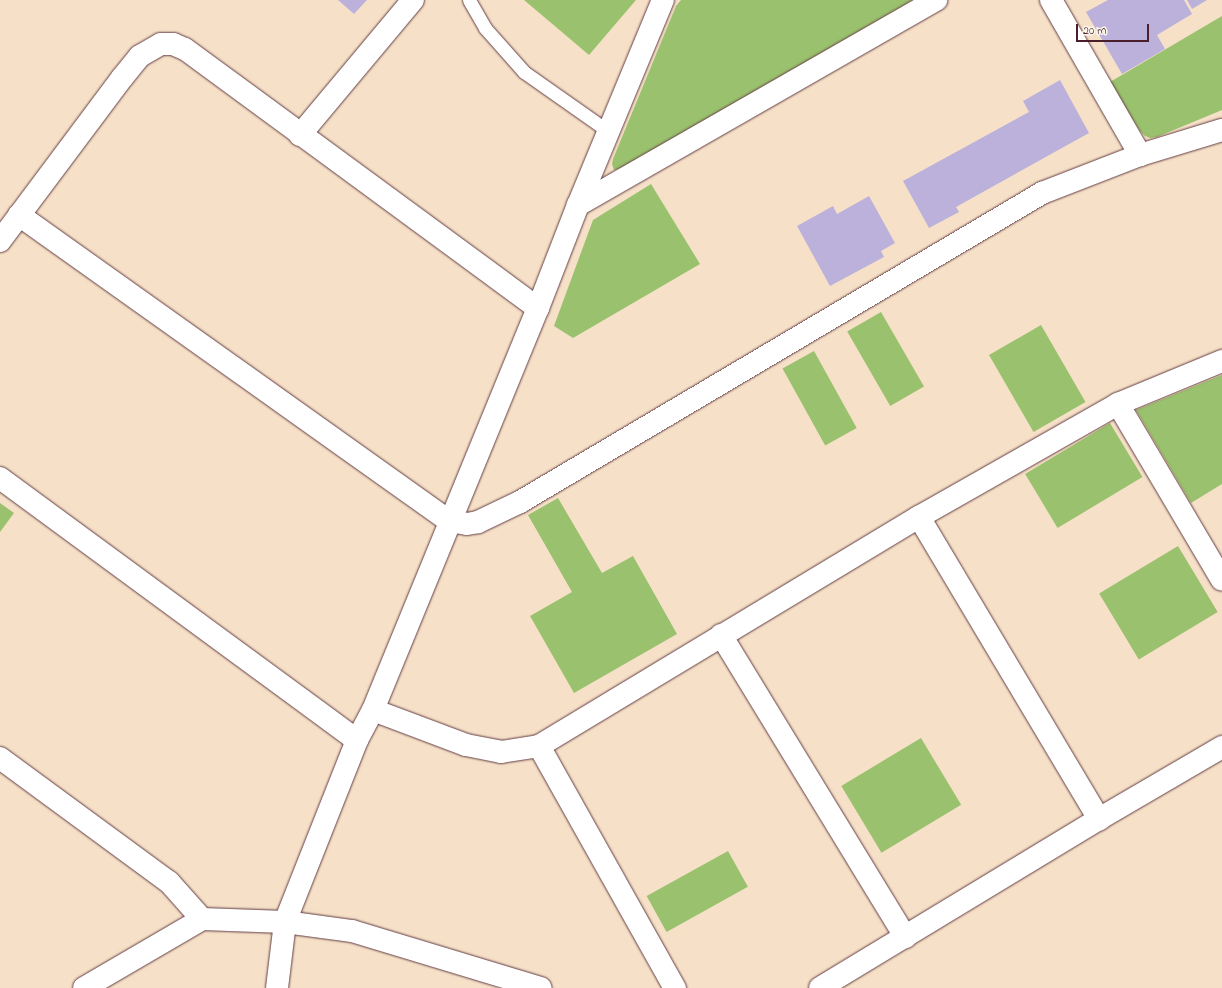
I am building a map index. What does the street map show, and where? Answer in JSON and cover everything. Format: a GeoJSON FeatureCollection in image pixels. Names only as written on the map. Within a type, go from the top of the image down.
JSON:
{"type":"FeatureCollection","features":[{"type":"Feature","properties":{"kind":"street"},"geometry":{"type":"LineString","coordinates":[[300,135],[413,0]]}},
{"type":"Feature","properties":{"kind":"street"},"geometry":{"type":"LineString","coordinates":[[277,988],[285,922],[357,740],[373,710],[449,521],[538,308],[608,131],[663,0]]}},
{"type":"Feature","properties":{"kind":"street"},"geometry":{"type":"LineString","coordinates":[[578,205],[936,0]]}},
{"type":"Feature","properties":{"kind":"street"},"geometry":{"type":"LineString","coordinates":[[1051,0],[1140,155]]}},
{"type":"Feature","properties":{"kind":"street"},"geometry":{"type":"LineString","coordinates":[[0,241],[140,56],[161,44],[173,44],[185,49],[300,135],[538,308]]}},
{"type":"Feature","properties":{"kind":"street"},"geometry":{"type":"LineString","coordinates":[[19,215],[449,521],[467,524],[478,522],[504,510],[1042,193],[1140,155],[1222,130]]}},
{"type":"Feature","properties":{"kind":"street"},"geometry":{"type":"LineString","coordinates":[[373,710],[466,745],[501,752],[539,746],[919,517],[1118,404],[1222,361]]}},
{"type":"Feature","properties":{"kind":"street"},"geometry":{"type":"LineString","coordinates":[[1118,404],[1222,580]]}},
{"type":"Feature","properties":{"kind":"street"},"geometry":{"type":"LineString","coordinates":[[0,478],[357,740]]}},
{"type":"Feature","properties":{"kind":"street"},"geometry":{"type":"LineString","coordinates":[[919,517],[1099,819]]}},
{"type":"Feature","properties":{"kind":"street"},"geometry":{"type":"LineString","coordinates":[[721,635],[905,937]]}},
{"type":"Feature","properties":{"kind":"street"},"geometry":{"type":"LineString","coordinates":[[539,746],[675,988]]}},
{"type":"Feature","properties":{"kind":"street"},"geometry":{"type":"LineString","coordinates":[[820,988],[1099,819],[1222,747]]}},
{"type":"Feature","properties":{"kind":"street"},"geometry":{"type":"LineString","coordinates":[[0,758],[170,882],[202,919]]}},
{"type":"Feature","properties":{"kind":"street"},"geometry":{"type":"LineString","coordinates":[[84,988],[202,919],[285,922],[352,931],[511,985],[540,988]]}},
{"type":"Feature","properties":{"kind":"lane"},"geometry":{"type":"LineString","coordinates":[[470,0],[485,28],[524,72],[608,131]]}},
{"type":"Feature","properties":{"kind":"green space"},"geometry":{"type":"Polygon","coordinates":[[[524,0],[636,0],[589,55],[524,0]]]}},
{"type":"Feature","properties":{"kind":"green space"},"geometry":{"type":"Polygon","coordinates":[[[681,0],[913,0],[621,168],[614,170],[612,164],[613,159],[676,6],[681,0]]]}},
{"type":"Feature","properties":{"kind":"green space"},"geometry":{"type":"Polygon","coordinates":[[[1222,16],[1222,110],[1157,137],[1150,138],[1145,136],[1140,131],[1110,82],[1222,16]]]}},
{"type":"Feature","properties":{"kind":"green space"},"geometry":{"type":"Polygon","coordinates":[[[651,184],[700,264],[573,338],[554,326],[593,220],[651,184]]]}},
{"type":"Feature","properties":{"kind":"green space"},"geometry":{"type":"Polygon","coordinates":[[[881,312],[924,386],[890,406],[847,332],[881,312]]]}},
{"type":"Feature","properties":{"kind":"green space"},"geometry":{"type":"Polygon","coordinates":[[[1041,325],[1086,402],[1034,432],[989,355],[1041,325]]]}},
{"type":"Feature","properties":{"kind":"green space"},"geometry":{"type":"Polygon","coordinates":[[[814,351],[857,428],[825,445],[783,368],[814,351]]]}},
{"type":"Feature","properties":{"kind":"green space"},"geometry":{"type":"Polygon","coordinates":[[[1222,375],[1222,484],[1191,503],[1136,410],[1222,375]]]}},
{"type":"Feature","properties":{"kind":"green space"},"geometry":{"type":"Polygon","coordinates":[[[1110,423],[1142,477],[1058,528],[1025,474],[1110,423]]]}},
{"type":"Feature","properties":{"kind":"green space"},"geometry":{"type":"Polygon","coordinates":[[[558,498],[602,573],[633,556],[677,634],[574,693],[530,616],[572,592],[528,515],[558,498]]]}},
{"type":"Feature","properties":{"kind":"green space"},"geometry":{"type":"Polygon","coordinates":[[[0,503],[14,513],[0,532],[0,503]]]}},
{"type":"Feature","properties":{"kind":"green space"},"geometry":{"type":"Polygon","coordinates":[[[1178,546],[1218,612],[1139,659],[1099,593],[1178,546]]]}},
{"type":"Feature","properties":{"kind":"green space"},"geometry":{"type":"Polygon","coordinates":[[[921,738],[961,805],[881,853],[841,786],[921,738]]]}},
{"type":"Feature","properties":{"kind":"green space"},"geometry":{"type":"Polygon","coordinates":[[[728,851],[748,887],[667,932],[647,896],[728,851]]]}},
{"type":"Feature","properties":{"kind":"building"},"geometry":{"type":"Polygon","coordinates":[[[338,0],[367,0],[354,14],[338,0]]]}},
{"type":"Feature","properties":{"kind":"building"},"geometry":{"type":"Polygon","coordinates":[[[1108,0],[1184,0],[1192,14],[1157,35],[1165,49],[1122,74],[1086,12],[1108,0]]]}},
{"type":"Feature","properties":{"kind":"building"},"geometry":{"type":"Polygon","coordinates":[[[1187,0],[1207,0],[1192,9],[1187,0]]]}},
{"type":"Feature","properties":{"kind":"building"},"geometry":{"type":"Polygon","coordinates":[[[1060,80],[1089,133],[956,207],[959,212],[929,228],[903,181],[1029,112],[1023,101],[1060,80]]]}},
{"type":"Feature","properties":{"kind":"building"},"geometry":{"type":"Polygon","coordinates":[[[869,196],[895,243],[881,251],[884,257],[830,286],[797,226],[833,206],[837,214],[869,196]]]}}]}
